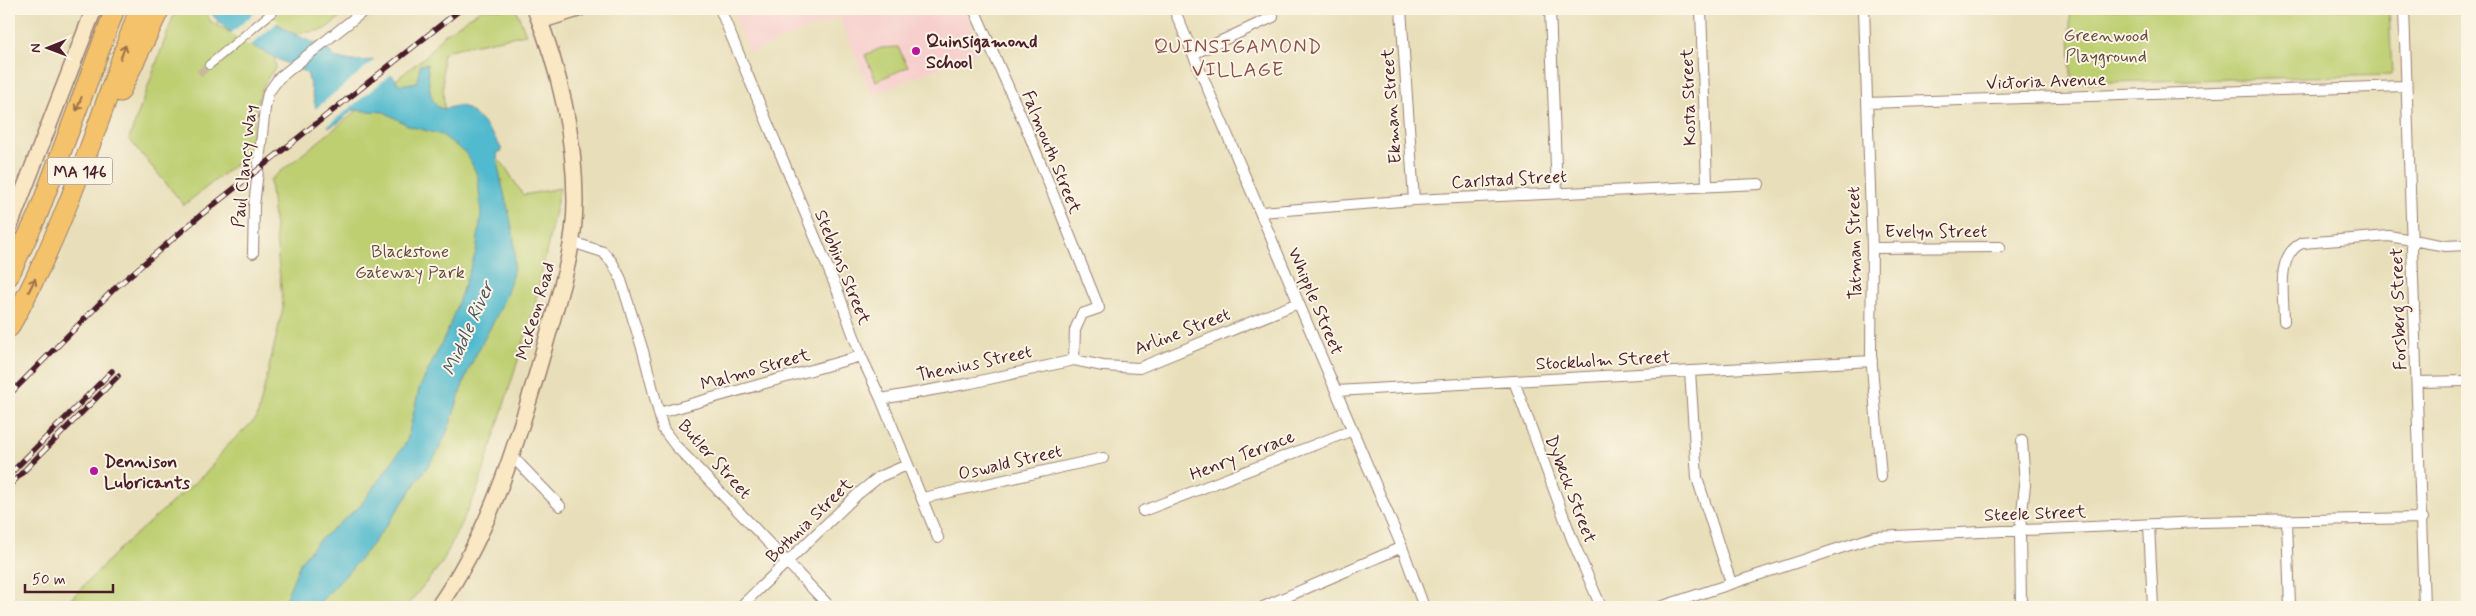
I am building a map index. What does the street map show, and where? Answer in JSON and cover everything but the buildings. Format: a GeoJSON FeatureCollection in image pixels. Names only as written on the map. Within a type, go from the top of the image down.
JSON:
{"type":"FeatureCollection","features":[{"type":"Feature","properties":{"kind":"highway","name":"MA 146"},"geometry":{"type":"LineString","coordinates":[[9,276],[38,214],[114,9]]}},
{"type":"Feature","properties":{"kind":"highway","name":"MA 146"},"geometry":{"type":"LineString","coordinates":[[9,328],[48,252],[139,9]]}},
{"type":"Feature","properties":{"kind":"highway"},"geometry":{"type":"LineString","coordinates":[[71,194],[160,9]]}},
{"type":"Feature","properties":{"kind":"main road"},"geometry":{"type":"LineString","coordinates":[[9,228],[94,9]]}},
{"type":"Feature","properties":{"kind":"main road"},"geometry":{"type":"LineString","coordinates":[[538,15],[578,9]]}},
{"type":"Feature","properties":{"kind":"main road","name":"McKeon Road"},"geometry":{"type":"LineString","coordinates":[[438,607],[469,559],[487,520],[540,364],[568,264],[572,242],[575,201],[572,152],[557,77],[538,15]]}},
{"type":"Feature","properties":{"kind":"street","name":"Paul Clancy Way"},"geometry":{"type":"LineString","coordinates":[[253,253],[254,206],[266,103],[270,89],[283,74],[366,9]]}},
{"type":"Feature","properties":{"kind":"street","name":"Stebbins Street"},"geometry":{"type":"LineString","coordinates":[[720,9],[838,292],[861,356],[923,498],[938,538]]}},
{"type":"Feature","properties":{"kind":"street","name":"Falmouth Street"},"geometry":{"type":"LineString","coordinates":[[974,9],[1028,132],[1099,308],[1082,314],[1075,330],[1074,360]]}},
{"type":"Feature","properties":{"kind":"street","name":"Whipple Street"},"geometry":{"type":"LineString","coordinates":[[1174,9],[1402,547],[1424,607]]}},
{"type":"Feature","properties":{"kind":"street"},"geometry":{"type":"LineString","coordinates":[[1193,54],[1273,18],[1272,9]]}},
{"type":"Feature","properties":{"kind":"street","name":"Ekman Street"},"geometry":{"type":"LineString","coordinates":[[1401,9],[1414,200]]}},
{"type":"Feature","properties":{"kind":"street"},"geometry":{"type":"LineString","coordinates":[[1550,9],[1557,192]]}},
{"type":"Feature","properties":{"kind":"street","name":"Kosta Street"},"geometry":{"type":"LineString","coordinates":[[1701,9],[1707,185]]}},
{"type":"Feature","properties":{"kind":"street","name":"Tatman Street"},"geometry":{"type":"LineString","coordinates":[[1864,9],[1872,248],[1872,361],[1881,477]]}},
{"type":"Feature","properties":{"kind":"street","name":"Forsberg Street"},"geometry":{"type":"LineString","coordinates":[[2404,9],[2423,518],[2424,607]]}},
{"type":"Feature","properties":{"kind":"street"},"geometry":{"type":"LineString","coordinates":[[209,66],[222,53],[231,48],[274,11]]}},
{"type":"Feature","properties":{"kind":"street","name":"Victoria Avenue"},"geometry":{"type":"LineString","coordinates":[[1867,103],[2406,86]]}},
{"type":"Feature","properties":{"kind":"street","name":"Carlstad Street"},"geometry":{"type":"LineString","coordinates":[[1261,212],[1414,200],[1759,184]]}},
{"type":"Feature","properties":{"kind":"street"},"geometry":{"type":"LineString","coordinates":[[2284,321],[2286,259],[2296,245],[2314,241],[2388,236],[2446,246],[2467,245]]}},
{"type":"Feature","properties":{"kind":"street","name":"Butler Street"},"geometry":{"type":"LineString","coordinates":[[572,242],[603,252],[612,262],[620,277],[643,351],[663,429],[675,445],[830,607]]}},
{"type":"Feature","properties":{"kind":"street","name":"Evelyn Street"},"geometry":{"type":"LineString","coordinates":[[1872,248],[2000,247]]}},
{"type":"Feature","properties":{"kind":"street","name":"Arline Street"},"geometry":{"type":"LineString","coordinates":[[1074,360],[1103,366],[1139,368],[1298,303]]}},
{"type":"Feature","properties":{"kind":"street","name":"Malmo Street"},"geometry":{"type":"LineString","coordinates":[[659,413],[861,356]]}},
{"type":"Feature","properties":{"kind":"street","name":"Thenius Street"},"geometry":{"type":"LineString","coordinates":[[881,399],[970,383],[1074,360]]}},
{"type":"Feature","properties":{"kind":"street","name":"Stockholm Street"},"geometry":{"type":"LineString","coordinates":[[1336,390],[1872,361]]}},
{"type":"Feature","properties":{"kind":"street"},"geometry":{"type":"LineString","coordinates":[[1690,371],[1698,478],[1731,583]]}},
{"type":"Feature","properties":{"kind":"street","name":"Dybeck Street"},"geometry":{"type":"LineString","coordinates":[[1514,381],[1572,539],[1601,607]]}},
{"type":"Feature","properties":{"kind":"street"},"geometry":{"type":"LineString","coordinates":[[2417,382],[2467,381]]}},
{"type":"Feature","properties":{"kind":"street","name":"Henry Terrace"},"geometry":{"type":"LineString","coordinates":[[1142,511],[1353,430]]}},
{"type":"Feature","properties":{"kind":"street"},"geometry":{"type":"LineString","coordinates":[[2021,607],[2020,530],[2025,485],[2022,441]]}},
{"type":"Feature","properties":{"kind":"street"},"geometry":{"type":"LineString","coordinates":[[510,454],[560,506]]}},
{"type":"Feature","properties":{"kind":"street","name":"Oswald Street"},"geometry":{"type":"LineString","coordinates":[[923,498],[1103,458]]}},
{"type":"Feature","properties":{"kind":"street","name":"Bothnia Street"},"geometry":{"type":"LineString","coordinates":[[740,607],[789,563],[859,493],[879,477],[907,465]]}},
{"type":"Feature","properties":{"kind":"street","name":"Steele Street"},"geometry":{"type":"LineString","coordinates":[[1660,607],[1874,537],[2149,526],[2200,522],[2423,518]]}},
{"type":"Feature","properties":{"kind":"street"},"geometry":{"type":"LineString","coordinates":[[2287,521],[2290,607]]}},
{"type":"Feature","properties":{"kind":"street"},"geometry":{"type":"LineString","coordinates":[[2149,526],[2153,607]]}},
{"type":"Feature","properties":{"kind":"street"},"geometry":{"type":"LineString","coordinates":[[1263,607],[1402,547]]}},
{"type":"Feature","properties":{"kind":"shaded area","name":"Quinsigamond School"},"geometry":{"type":"Polygon","coordinates":[[[732,9],[964,9],[981,50],[872,95],[839,17],[749,53],[732,9]]]}},
{"type":"Feature","properties":{"kind":"green space"},"geometry":{"type":"Polygon","coordinates":[[[176,9],[205,9],[210,21],[274,57],[276,68],[269,76],[259,96],[251,152],[184,205],[129,139],[176,9]]]}},
{"type":"Feature","properties":{"kind":"green space"},"geometry":{"type":"Polygon","coordinates":[[[253,9],[351,9],[324,30],[294,34],[253,9]]]}},
{"type":"Feature","properties":{"kind":"green space","name":"Blackstone Gateway Park"},"geometry":{"type":"Polygon","coordinates":[[[482,9],[516,9],[526,34],[448,50],[442,56],[444,107],[504,165],[523,195],[560,188],[534,309],[478,488],[442,563],[406,607],[63,607],[121,547],[208,471],[225,448],[257,418],[283,308],[270,180],[427,55],[442,36],[482,9]]]}},
{"type":"Feature","properties":{"kind":"green space","name":"Greenwood Playground"},"geometry":{"type":"Polygon","coordinates":[[[2070,9],[2389,9],[2392,75],[2071,83],[2070,9]]]}},
{"type":"Feature","properties":{"kind":"green space"},"geometry":{"type":"Polygon","coordinates":[[[898,47],[908,67],[876,81],[865,55],[881,48],[898,47]]]}},
{"type":"Feature","properties":{"kind":"water","name":"Middle River"},"geometry":{"type":"Polygon","coordinates":[[[209,9],[253,9],[294,34],[327,49],[336,58],[353,61],[380,60],[400,85],[417,82],[420,65],[427,64],[430,91],[436,105],[441,108],[461,106],[472,112],[485,125],[502,151],[497,153],[501,182],[512,227],[515,257],[510,285],[494,322],[469,369],[445,438],[436,455],[371,546],[315,607],[282,607],[301,561],[317,542],[360,506],[407,441],[419,389],[449,328],[476,252],[481,216],[478,177],[467,154],[442,135],[409,126],[384,112],[352,110],[340,122],[329,127],[316,108],[307,73],[239,38],[216,19],[209,9]]]}},
{"type":"Feature","properties":{"kind":"pier"},"geometry":{"type":"Polygon","coordinates":[[[259,9],[279,21],[250,46],[230,34],[259,9]]]}},
{"type":"Feature","properties":{"kind":"pier"},"geometry":{"type":"Polygon","coordinates":[[[377,58],[382,58],[394,72],[326,127],[314,110],[377,58]]]}},
{"type":"Feature","properties":{"kind":"tunnel"},"geometry":{"type":"LineString","coordinates":[[199,74],[209,65]]}},
{"type":"Feature","properties":{"kind":"railway"},"geometry":{"type":"LineString","coordinates":[[9,395],[114,289],[202,214],[461,9]]}},
{"type":"Feature","properties":{"kind":"railway"},"geometry":{"type":"LineString","coordinates":[[9,475],[112,371]]}},
{"type":"Feature","properties":{"kind":"railway"},"geometry":{"type":"LineString","coordinates":[[9,486],[118,376]]}},
{"type":"Feature","properties":{"kind":"place","name":"Quinsigamond School"},"geometry":{"type":"Point","coordinates":[916,51]}},
{"type":"Feature","properties":{"kind":"place","name":"Dennison Lubricants"},"geometry":{"type":"Point","coordinates":[94,471]}},
{"type":"Feature","properties":{"kind":"district","name":"QUINSIGAMOND VILLAGE"},"geometry":{"type":"Point","coordinates":[1238,58]}}]}
